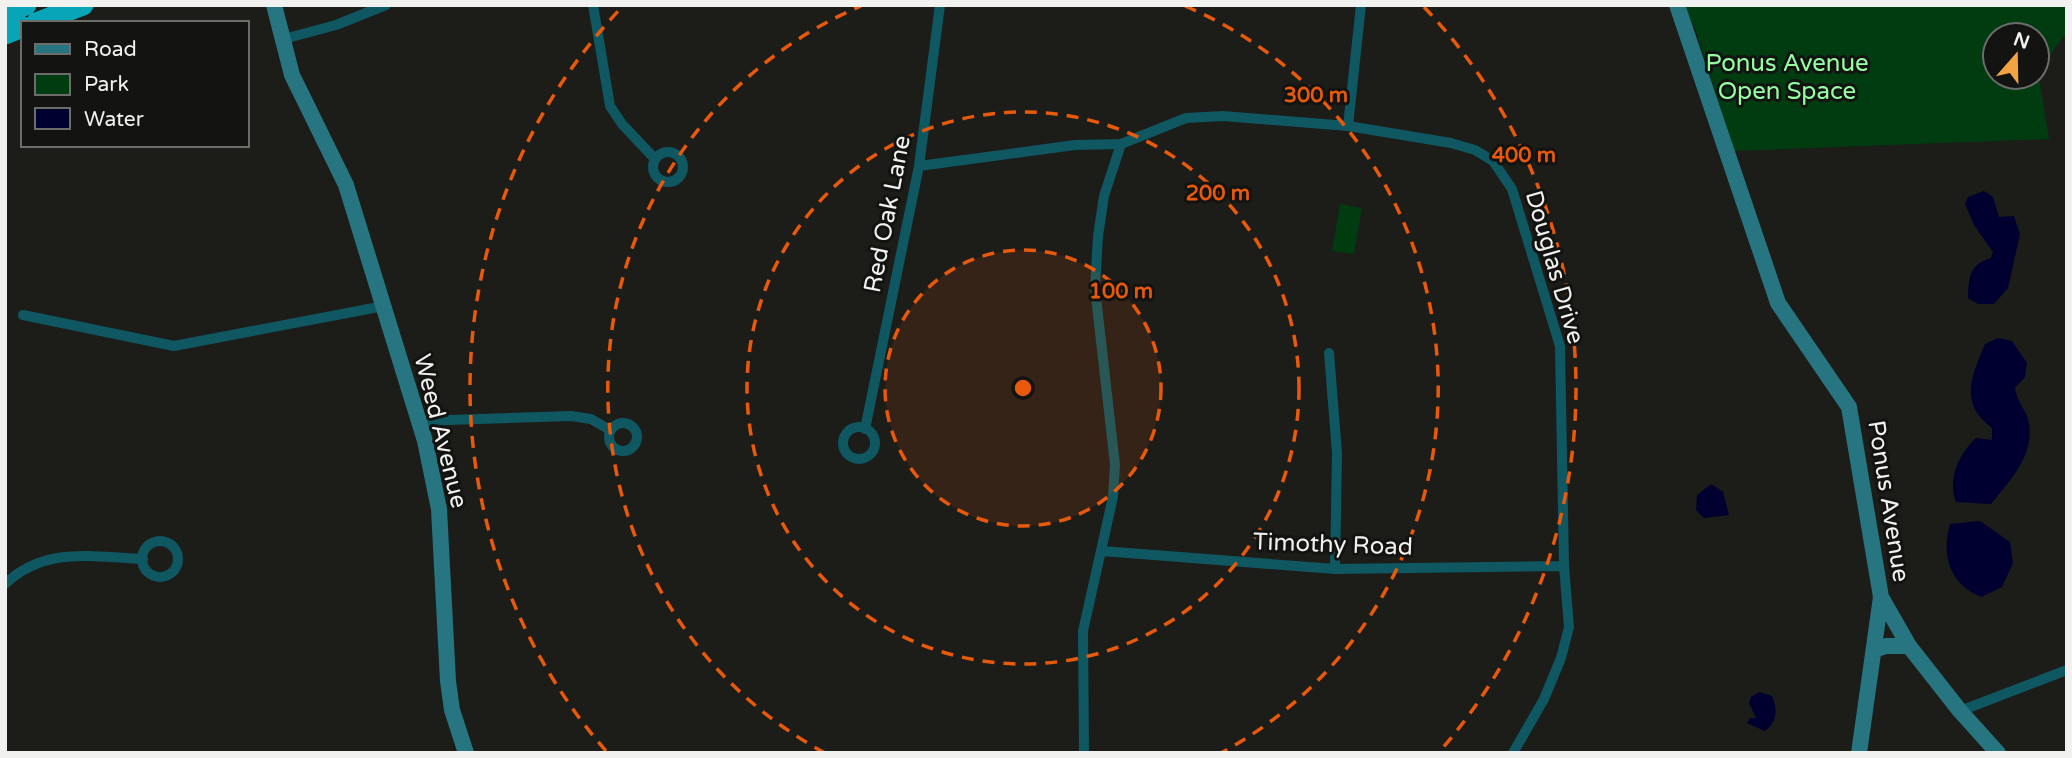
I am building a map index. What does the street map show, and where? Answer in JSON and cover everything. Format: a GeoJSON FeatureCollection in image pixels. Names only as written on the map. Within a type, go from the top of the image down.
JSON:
{"type":"FeatureCollection","features":[{"type":"Feature","properties":{"kind":"highway"},"geometry":{"type":"LineString","coordinates":[[5,13],[26,5]]}},
{"type":"Feature","properties":{"kind":"highway"},"geometry":{"type":"LineString","coordinates":[[41,21],[83,5]]}},
{"type":"Feature","properties":{"kind":"street","name":"Weed Avenue"},"geometry":{"type":"LineString","coordinates":[[274,5],[280,40],[302,101],[338,169],[384,306],[418,421],[439,509],[448,681],[452,710],[466,753]]}},
{"type":"Feature","properties":{"kind":"street"},"geometry":{"type":"LineString","coordinates":[[280,40],[335,25],[386,5]]}},
{"type":"Feature","properties":{"kind":"street"},"geometry":{"type":"LineString","coordinates":[[593,5],[610,106],[621,124],[655,159]]}},
{"type":"Feature","properties":{"kind":"street","name":"Red Oak Lane"},"geometry":{"type":"LineString","coordinates":[[865,429],[919,166],[940,5]]}},
{"type":"Feature","properties":{"kind":"street"},"geometry":{"type":"LineString","coordinates":[[1348,126],[1361,5]]}},
{"type":"Feature","properties":{"kind":"street","name":"Ponus Avenue"},"geometry":{"type":"LineString","coordinates":[[1676,5],[1778,303],[1849,407],[1881,597],[1909,646],[1960,711],[1998,753]]}},
{"type":"Feature","properties":{"kind":"street","name":"Douglas Drive"},"geometry":{"type":"LineString","coordinates":[[919,166],[1075,145],[1121,145],[1186,118],[1223,116],[1348,126],[1475,150],[1493,161],[1512,189],[1560,346],[1564,566],[1569,627],[1561,659],[1544,699],[1513,753]]}},
{"type":"Feature","properties":{"kind":"street"},"geometry":{"type":"LineString","coordinates":[[1084,753],[1083,631],[1102,551],[1115,465],[1095,288],[1098,236],[1104,196],[1121,145]]}},
{"type":"Feature","properties":{"kind":"street"},"geometry":{"type":"LineString","coordinates":[[23,315],[174,346],[384,306]]}},
{"type":"Feature","properties":{"kind":"street"},"geometry":{"type":"LineString","coordinates":[[1329,353],[1337,453],[1335,569]]}},
{"type":"Feature","properties":{"kind":"street"},"geometry":{"type":"LineString","coordinates":[[418,421],[571,416],[591,419],[610,430]]}},
{"type":"Feature","properties":{"kind":"street","name":"Timothy Road"},"geometry":{"type":"LineString","coordinates":[[1102,551],[1335,569],[1564,566]]}},
{"type":"Feature","properties":{"kind":"street"},"geometry":{"type":"LineString","coordinates":[[5,584],[21,569],[46,559],[68,556],[142,559]]}},
{"type":"Feature","properties":{"kind":"street"},"geometry":{"type":"LineString","coordinates":[[1859,753],[1881,597]]}},
{"type":"Feature","properties":{"kind":"street"},"geometry":{"type":"LineString","coordinates":[[1874,650],[1886,646],[1909,646]]}},
{"type":"Feature","properties":{"kind":"street"},"geometry":{"type":"LineString","coordinates":[[1960,711],[2067,670]]}},
{"type":"Feature","properties":{"kind":"green space","name":"Ponus Avenue Open Space"},"geometry":{"type":"Polygon","coordinates":[[[1683,5],[2067,5],[2067,32],[2051,54],[2051,21],[1981,21],[1981,91],[2041,91],[2049,139],[1734,151],[1695,28],[1683,5]]]}},
{"type":"Feature","properties":{"kind":"green space"},"geometry":{"type":"Polygon","coordinates":[[[1340,204],[1362,208],[1354,254],[1332,251],[1340,204]]]}},
{"type":"Feature","properties":{"kind":"water"},"geometry":{"type":"Polygon","coordinates":[[[1984,191],[1993,197],[1999,217],[2014,216],[2020,234],[2008,288],[1994,304],[1978,304],[1968,298],[1974,268],[1991,258],[1993,252],[1974,225],[1965,204],[1968,197],[1984,191]]]}},
{"type":"Feature","properties":{"kind":"water"},"geometry":{"type":"Polygon","coordinates":[[[1998,338],[2012,341],[2027,363],[2025,377],[2015,388],[2029,423],[2028,447],[2013,477],[1991,504],[1956,502],[1954,476],[1964,452],[1976,438],[1992,440],[1992,428],[1981,419],[1975,409],[1971,389],[1985,344],[1998,338]]]}},
{"type":"Feature","properties":{"kind":"water"},"geometry":{"type":"Polygon","coordinates":[[[1711,484],[1723,492],[1729,515],[1704,518],[1696,510],[1697,495],[1711,484]]]}},
{"type":"Feature","properties":{"kind":"water"},"geometry":{"type":"Polygon","coordinates":[[[1980,521],[2010,542],[2013,563],[2002,587],[1981,597],[1955,577],[1947,547],[1950,524],[1980,521]]]}},
{"type":"Feature","properties":{"kind":"water"},"geometry":{"type":"Polygon","coordinates":[[[1759,692],[1772,696],[1775,706],[1774,719],[1765,731],[1747,723],[1750,718],[1756,718],[1749,703],[1751,697],[1759,692]]]}}]}
